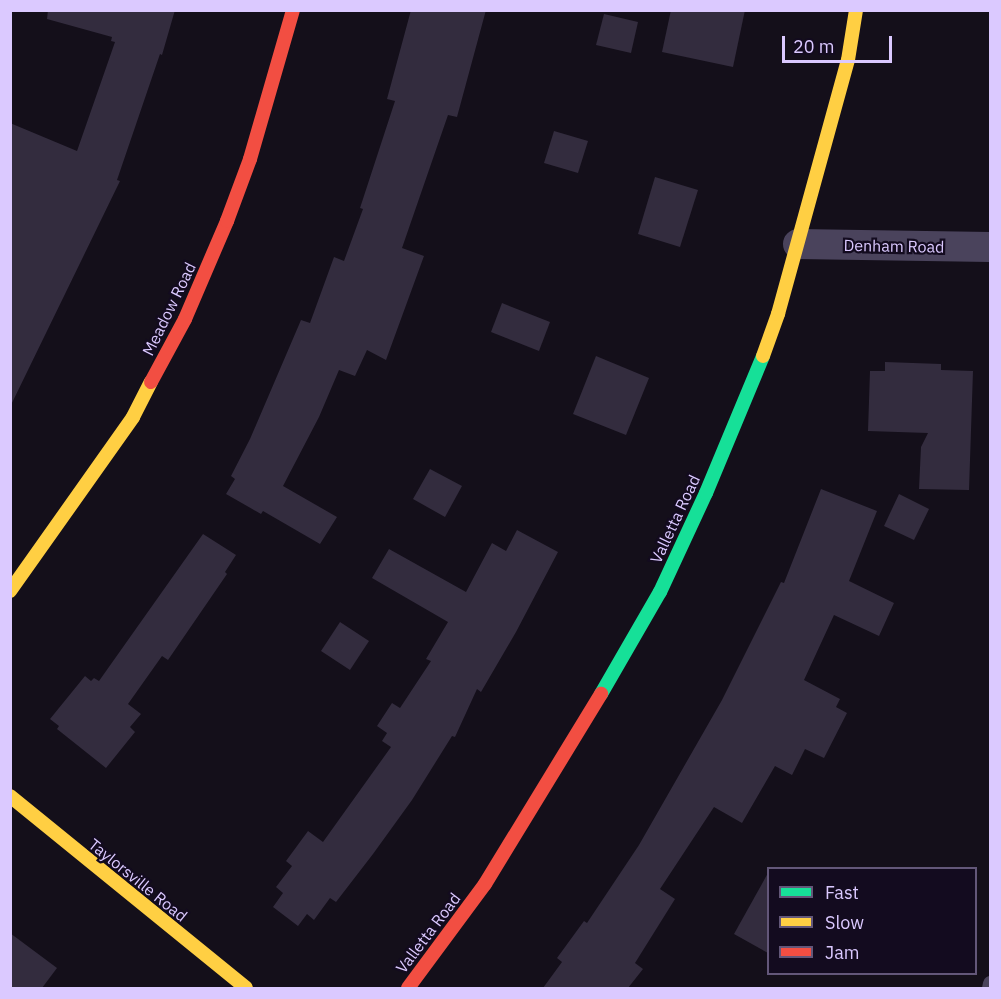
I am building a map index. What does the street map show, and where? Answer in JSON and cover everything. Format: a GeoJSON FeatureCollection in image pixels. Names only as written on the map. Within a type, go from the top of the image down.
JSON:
{"type":"FeatureCollection","features":[{"type":"Feature","properties":{"kind":"street","name":"Meadow Road"},"geometry":{"type":"LineString","coordinates":[[10,591],[133,417],[185,318],[227,221],[249,159],[293,10]]}},
{"type":"Feature","properties":{"kind":"street","name":"Valletta Road"},"geometry":{"type":"LineString","coordinates":[[408,988],[485,884],[563,760],[660,592],[750,390],[778,314],[848,60],[856,10]]}},
{"type":"Feature","properties":{"kind":"street","name":"Denham Road"},"geometry":{"type":"LineString","coordinates":[[798,244],[990,248]]}},
{"type":"Feature","properties":{"kind":"street","name":"Taylorsville Road"},"geometry":{"type":"LineString","coordinates":[[10,796],[246,988]]}},
{"type":"Feature","properties":{"kind":"lane"},"geometry":{"type":"LineString","coordinates":[[989,988],[990,983]]}},
{"type":"Feature","properties":{"kind":"building"},"geometry":{"type":"Polygon","coordinates":[[[48,10],[175,10],[162,55],[160,54],[117,180],[120,181],[10,407],[10,123],[77,151],[115,42],[111,41],[112,37],[47,19],[48,10]]]}},
{"type":"Feature","properties":{"kind":"building"},"geometry":{"type":"Polygon","coordinates":[[[411,10],[486,10],[457,117],[448,115],[402,248],[424,256],[386,360],[367,350],[355,376],[339,370],[319,417],[283,486],[337,517],[320,544],[263,511],[261,514],[226,494],[235,479],[231,476],[250,439],[301,320],[310,323],[334,257],[344,261],[363,209],[360,208],[395,101],[387,99],[411,10]]]}},
{"type":"Feature","properties":{"kind":"building"},"geometry":{"type":"Polygon","coordinates":[[[671,10],[745,10],[733,67],[662,52],[671,10]]]}},
{"type":"Feature","properties":{"kind":"building"},"geometry":{"type":"Polygon","coordinates":[[[604,14],[638,22],[631,53],[596,45],[604,14]]]}},
{"type":"Feature","properties":{"kind":"building"},"geometry":{"type":"Polygon","coordinates":[[[554,131],[588,141],[578,173],[544,163],[554,131]]]}},
{"type":"Feature","properties":{"kind":"building"},"geometry":{"type":"Polygon","coordinates":[[[655,177],[698,190],[680,247],[638,234],[655,177]]]}},
{"type":"Feature","properties":{"kind":"building"},"geometry":{"type":"Polygon","coordinates":[[[502,303],[550,322],[539,351],[491,332],[502,303]]]}},
{"type":"Feature","properties":{"kind":"building"},"geometry":{"type":"Polygon","coordinates":[[[596,356],[649,378],[626,435],[573,414],[596,356]]]}},
{"type":"Feature","properties":{"kind":"building"},"geometry":{"type":"Polygon","coordinates":[[[885,362],[941,364],[941,370],[973,371],[969,490],[919,489],[921,447],[928,433],[868,431],[870,371],[885,371],[885,362]]]}},
{"type":"Feature","properties":{"kind":"building"},"geometry":{"type":"Polygon","coordinates":[[[430,469],[462,486],[445,517],[413,499],[430,469]]]}},
{"type":"Feature","properties":{"kind":"building"},"geometry":{"type":"Polygon","coordinates":[[[821,489],[877,511],[849,581],[894,603],[879,636],[834,615],[804,680],[840,699],[836,707],[847,713],[824,758],[805,749],[792,775],[775,766],[742,823],[714,807],[660,889],[675,899],[635,963],[643,969],[628,988],[543,988],[562,962],[557,958],[584,921],[587,923],[639,845],[722,700],[781,582],[784,583],[821,489]]]}},
{"type":"Feature","properties":{"kind":"building"},"geometry":{"type":"Polygon","coordinates":[[[899,494],[929,509],[914,540],[884,526],[899,494]]]}},
{"type":"Feature","properties":{"kind":"building"},"geometry":{"type":"Polygon","coordinates":[[[517,530],[558,552],[516,632],[481,692],[477,689],[455,737],[452,736],[412,800],[373,854],[336,902],[330,898],[314,920],[307,914],[298,926],[273,907],[283,893],[276,887],[292,866],[286,861],[308,831],[323,842],[391,747],[382,741],[387,733],[377,726],[392,703],[400,708],[431,661],[426,659],[448,622],[372,578],[389,549],[466,592],[492,543],[506,551],[517,530]]]}},
{"type":"Feature","properties":{"kind":"building"},"geometry":{"type":"Polygon","coordinates":[[[203,534],[236,555],[225,572],[227,574],[168,660],[162,656],[128,704],[141,714],[130,727],[135,732],[106,768],[57,729],[59,726],[50,719],[85,676],[91,681],[94,678],[99,681],[203,534]]]}},
{"type":"Feature","properties":{"kind":"building"},"geometry":{"type":"Polygon","coordinates":[[[340,622],[369,641],[350,670],[321,651],[340,622]]]}},
{"type":"Feature","properties":{"kind":"building"},"geometry":{"type":"Polygon","coordinates":[[[767,875],[767,952],[734,934],[767,875]]]}},
{"type":"Feature","properties":{"kind":"building"},"geometry":{"type":"Polygon","coordinates":[[[10,933],[57,968],[42,988],[10,988],[10,933]]]}},
{"type":"Feature","properties":{"kind":"traffic: fast"},"geometry":{"type":"LineString","coordinates":[[601,694],[660,592],[706,493],[763,356]]}},
{"type":"Feature","properties":{"kind":"traffic: slow"},"geometry":{"type":"LineString","coordinates":[[763,356],[778,314],[848,60],[856,10]]}},
{"type":"Feature","properties":{"kind":"traffic: slow"},"geometry":{"type":"LineString","coordinates":[[10,591],[133,417],[151,382]]}},
{"type":"Feature","properties":{"kind":"traffic: slow"},"geometry":{"type":"LineString","coordinates":[[10,796],[246,988]]}},
{"type":"Feature","properties":{"kind":"traffic: jam"},"geometry":{"type":"LineString","coordinates":[[151,382],[185,319],[227,221],[250,159],[293,10]]}},
{"type":"Feature","properties":{"kind":"traffic: jam"},"geometry":{"type":"LineString","coordinates":[[408,988],[485,884],[601,694]]}}]}
